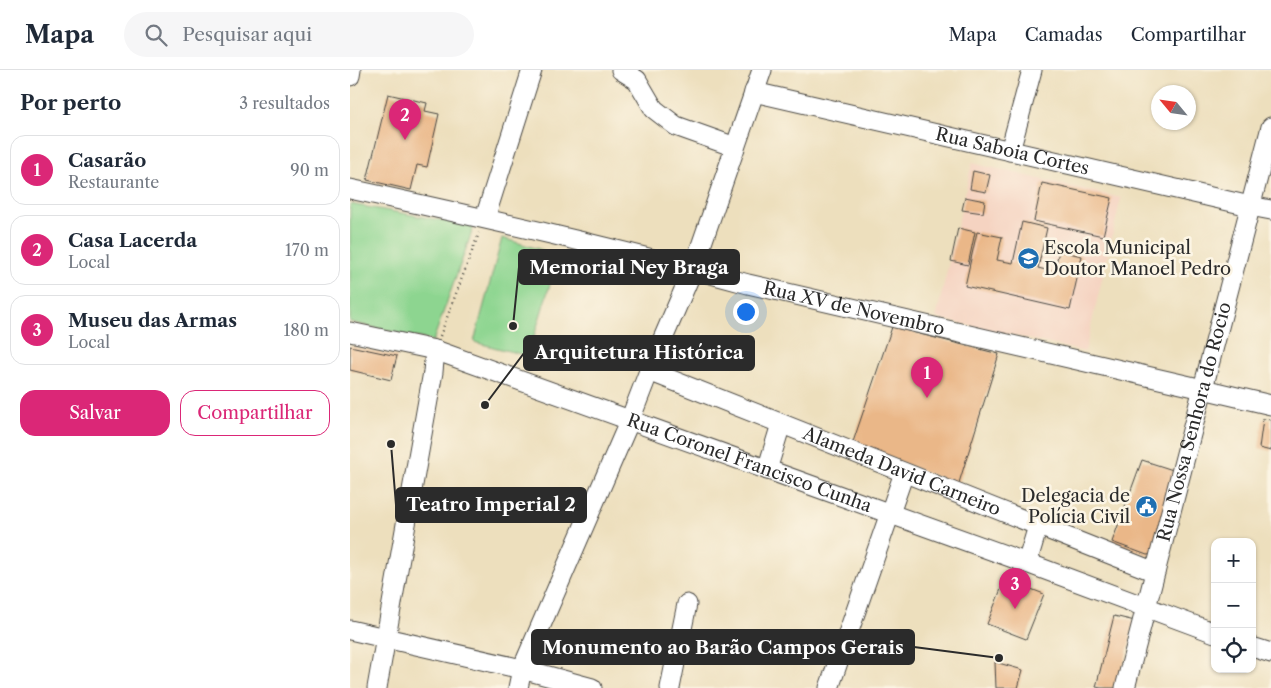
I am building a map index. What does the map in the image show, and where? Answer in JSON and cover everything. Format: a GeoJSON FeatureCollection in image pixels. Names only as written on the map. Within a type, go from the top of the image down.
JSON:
{"type":"FeatureCollection","features":[{"type":"Feature","properties":{"kind":"street"},"geometry":{"type":"LineString","coordinates":[[350,76],[351,70]]}},
{"type":"Feature","properties":{"kind":"street"},"geometry":{"type":"LineString","coordinates":[[485,218],[532,70]]}},
{"type":"Feature","properties":{"kind":"street"},"geometry":{"type":"LineString","coordinates":[[621,70],[637,80],[654,110],[676,126],[735,147]]}},
{"type":"Feature","properties":{"kind":"street"},"geometry":{"type":"LineString","coordinates":[[518,688],[522,669],[693,269],[762,70]]}},
{"type":"Feature","properties":{"kind":"street"},"geometry":{"type":"LineString","coordinates":[[1010,151],[1032,70]]}},
{"type":"Feature","properties":{"kind":"street","name":"Rua Saboia Cortes"},"geometry":{"type":"LineString","coordinates":[[754,92],[1271,210]]}},
{"type":"Feature","properties":{"kind":"street","name":"Rua Nossa Senhora do Rocio"},"geometry":{"type":"LineString","coordinates":[[1125,688],[1271,127]]}},
{"type":"Feature","properties":{"kind":"street","name":"Rua XV de Novembro"},"geometry":{"type":"LineString","coordinates":[[350,189],[485,218],[748,284],[1271,405]]}},
{"type":"Feature","properties":{"kind":"street","name":"Rua Coronel Francisco Cunha"},"geometry":{"type":"LineString","coordinates":[[350,332],[435,350],[1027,563],[1211,631]]}},
{"type":"Feature","properties":{"kind":"street"},"geometry":{"type":"LineString","coordinates":[[377,688],[433,372],[435,350]]}},
{"type":"Feature","properties":{"kind":"street","name":"Alameda David Carneiro"},"geometry":{"type":"LineString","coordinates":[[649,372],[1155,572]]}},
{"type":"Feature","properties":{"kind":"street"},"geometry":{"type":"LineString","coordinates":[[767,470],[781,424]]}},
{"type":"Feature","properties":{"kind":"street"},"geometry":{"type":"LineString","coordinates":[[829,688],[904,473]]}},
{"type":"Feature","properties":{"kind":"street"},"geometry":{"type":"LineString","coordinates":[[1027,563],[1038,526]]}},
{"type":"Feature","properties":{"kind":"street"},"geometry":{"type":"LineString","coordinates":[[670,688],[687,604]]}},
{"type":"Feature","properties":{"kind":"street"},"geometry":{"type":"LineString","coordinates":[[350,630],[522,669],[592,688]]}},
{"type":"Feature","properties":{"kind":"street"},"geometry":{"type":"LineString","coordinates":[[1256,648],[1271,654]]}},
{"type":"Feature","properties":{"kind":"path"},"geometry":{"type":"LineString","coordinates":[[435,350],[485,218]]}},
{"type":"Feature","properties":{"kind":"shaded area","name":"Escola Municipal Doutor Manoel Pedro"},"geometry":{"type":"Polygon","coordinates":[[[972,163],[1121,198],[1085,352],[936,318],[972,163]]]}},
{"type":"Feature","properties":{"kind":"green space"},"geometry":{"type":"Polygon","coordinates":[[[350,204],[474,226],[433,341],[350,322],[350,204]]]}},
{"type":"Feature","properties":{"kind":"green space"},"geometry":{"type":"Polygon","coordinates":[[[502,238],[559,255],[528,356],[474,342],[502,238]]]}},
{"type":"Feature","properties":{"kind":"building"},"geometry":{"type":"Polygon","coordinates":[[[388,94],[427,103],[425,111],[439,114],[427,167],[417,165],[411,190],[367,180],[388,94]]]}},
{"type":"Feature","properties":{"kind":"building"},"geometry":{"type":"Polygon","coordinates":[[[973,171],[990,175],[986,192],[970,189],[973,171]]]}},
{"type":"Feature","properties":{"kind":"building"},"geometry":{"type":"Polygon","coordinates":[[[1042,183],[1112,198],[1103,236],[1034,221],[1042,183]]]}},
{"type":"Feature","properties":{"kind":"building"},"geometry":{"type":"Polygon","coordinates":[[[965,197],[985,201],[983,213],[962,210],[965,197]]]}},
{"type":"Feature","properties":{"kind":"building"},"geometry":{"type":"Polygon","coordinates":[[[1022,222],[1047,228],[1038,268],[1054,272],[1059,251],[1082,256],[1070,310],[965,286],[977,232],[1002,237],[997,260],[1013,263],[1022,222]]]}},
{"type":"Feature","properties":{"kind":"building"},"geometry":{"type":"Polygon","coordinates":[[[958,228],[975,232],[968,265],[951,261],[958,228]]]}},
{"type":"Feature","properties":{"kind":"building"},"geometry":{"type":"Polygon","coordinates":[[[892,327],[999,354],[958,486],[853,442],[892,327]]]}},
{"type":"Feature","properties":{"kind":"building"},"geometry":{"type":"Polygon","coordinates":[[[350,346],[397,356],[391,380],[350,370],[350,346]]]}},
{"type":"Feature","properties":{"kind":"building"},"geometry":{"type":"Polygon","coordinates":[[[1263,419],[1271,420],[1271,451],[1259,448],[1263,419]]]}},
{"type":"Feature","properties":{"kind":"building","name":"Delegacia de Polícia Civil"},"geometry":{"type":"Polygon","coordinates":[[[1142,460],[1176,471],[1154,554],[1147,555],[1112,542],[1142,460]]]}},
{"type":"Feature","properties":{"kind":"building"},"geometry":{"type":"Polygon","coordinates":[[[1005,579],[1044,594],[1026,639],[987,624],[1005,579]]]}},
{"type":"Feature","properties":{"kind":"building"},"geometry":{"type":"Polygon","coordinates":[[[1114,616],[1135,621],[1118,688],[1096,687],[1114,616]]]}},
{"type":"Feature","properties":{"kind":"building"},"geometry":{"type":"Polygon","coordinates":[[[995,662],[1023,670],[1018,688],[996,688],[995,662]]]}},
{"type":"Feature","properties":{"kind":"place","name":"Casa Lacerda"},"geometry":{"type":"Point","coordinates":[405,140]}},
{"type":"Feature","properties":{"kind":"place","name":"Escola Municipal Doutor Manoel Pedro"},"geometry":{"type":"Point","coordinates":[1028,258]}},
{"type":"Feature","properties":{"kind":"place","name":"Memorial Ney Braga"},"geometry":{"type":"Point","coordinates":[513,326]}},
{"type":"Feature","properties":{"kind":"place","name":"Casarão"},"geometry":{"type":"Point","coordinates":[927,398]}},
{"type":"Feature","properties":{"kind":"place","name":"Arquitetura Histórica"},"geometry":{"type":"Point","coordinates":[485,405]}},
{"type":"Feature","properties":{"kind":"place","name":"Teatro Imperial 2"},"geometry":{"type":"Point","coordinates":[391,444]}},
{"type":"Feature","properties":{"kind":"place","name":"Delegacia de Polícia Civil"},"geometry":{"type":"Point","coordinates":[1146,506]}},
{"type":"Feature","properties":{"kind":"place","name":"Museu das Armas"},"geometry":{"type":"Point","coordinates":[1015,609]}},
{"type":"Feature","properties":{"kind":"place","name":"Monumento ao Barão Campos Gerais"},"geometry":{"type":"Point","coordinates":[999,658]}}]}
